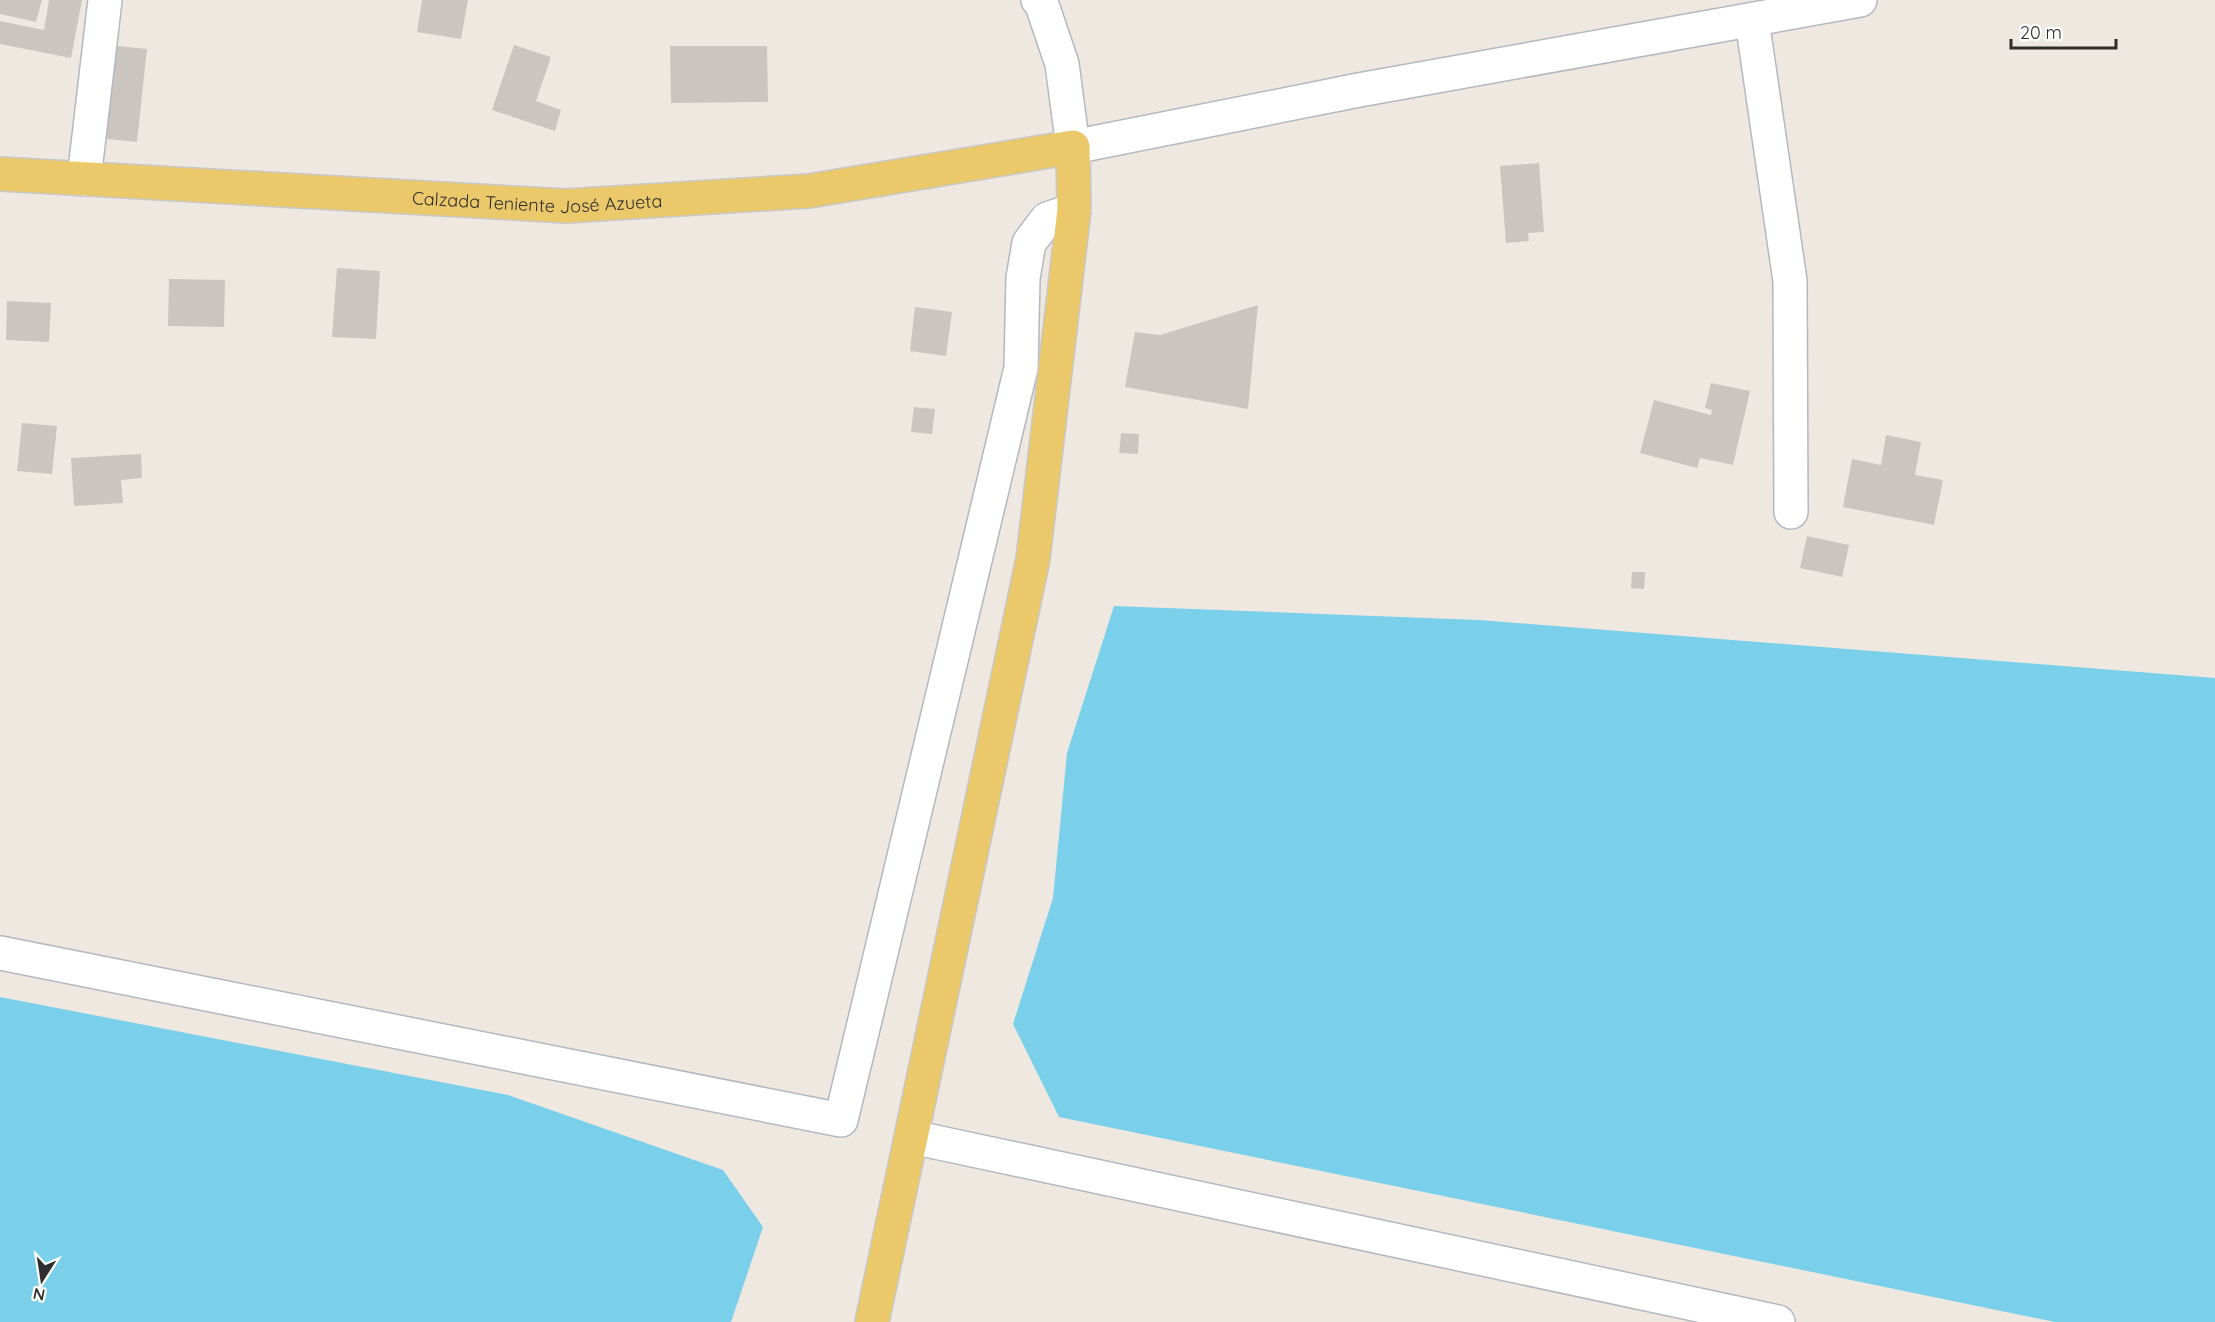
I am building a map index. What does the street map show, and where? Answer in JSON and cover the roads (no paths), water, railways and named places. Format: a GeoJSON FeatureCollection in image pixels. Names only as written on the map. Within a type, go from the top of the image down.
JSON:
{"type":"FeatureCollection","features":[{"type":"Feature","properties":{"kind":"main road","name":"Calzada Teniente José Azueta"},"geometry":{"type":"LineString","coordinates":[[0,174],[566,206],[809,191],[1072,147]]}},
{"type":"Feature","properties":{"kind":"main road"},"geometry":{"type":"LineString","coordinates":[[872,1322],[1034,559],[1074,210],[1072,147]]}},
{"type":"Feature","properties":{"kind":"street"},"geometry":{"type":"LineString","coordinates":[[84,179],[105,0]]}},
{"type":"Feature","properties":{"kind":"street"},"geometry":{"type":"LineString","coordinates":[[1043,2],[1062,64],[1072,147],[1359,90],[1860,0]]}},
{"type":"Feature","properties":{"kind":"street"},"geometry":{"type":"LineString","coordinates":[[1752,20],[1790,282],[1791,512]]}},
{"type":"Feature","properties":{"kind":"street"},"geometry":{"type":"LineString","coordinates":[[0,953],[841,1120],[1021,368],[1023,278],[1029,243],[1047,219],[1074,210]]}},
{"type":"Feature","properties":{"kind":"street"},"geometry":{"type":"LineString","coordinates":[[912,1137],[1778,1322]]}},
{"type":"Feature","properties":{"kind":"water"},"geometry":{"type":"Polygon","coordinates":[[[1114,606],[1479,620],[2215,678],[2215,1322],[2055,1322],[1059,1117],[1013,1024],[1053,898],[1067,753],[1114,606]]]}},
{"type":"Feature","properties":{"kind":"water"},"geometry":{"type":"Polygon","coordinates":[[[0,997],[508,1095],[723,1170],[763,1227],[731,1322],[0,1322],[0,997]]]}}]}
